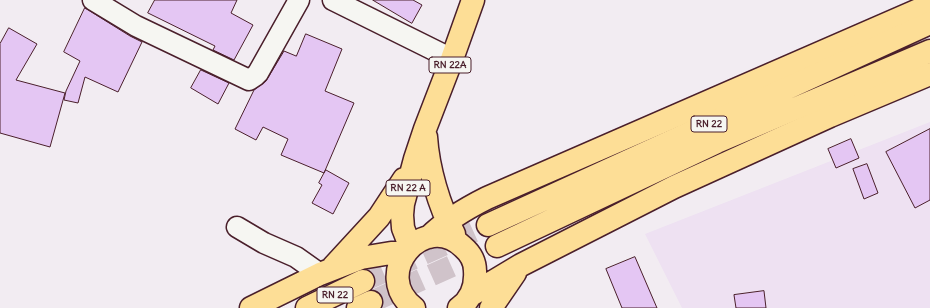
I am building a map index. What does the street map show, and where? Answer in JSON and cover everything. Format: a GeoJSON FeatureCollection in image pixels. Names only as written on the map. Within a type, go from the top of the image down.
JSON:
{"type":"FeatureCollection","features":[{"type":"Feature","properties":{"kind":"main road","name":"RN 22A"},"geometry":{"type":"LineString","coordinates":[[425,130],[473,0]]}},
{"type":"Feature","properties":{"kind":"main road"},"geometry":{"type":"LineString","coordinates":[[414,308],[402,295],[398,284],[400,263],[414,245],[471,206],[930,5]]}},
{"type":"Feature","properties":{"kind":"main road","name":"RN 22"},"geometry":{"type":"LineString","coordinates":[[488,225],[930,23]]}},
{"type":"Feature","properties":{"kind":"main road","name":"RN 22"},"geometry":{"type":"LineString","coordinates":[[496,246],[717,142],[930,51]]}},
{"type":"Feature","properties":{"kind":"main road"},"geometry":{"type":"LineString","coordinates":[[465,302],[521,265],[674,187],[830,116],[930,74]]}},
{"type":"Feature","properties":{"kind":"main road"},"geometry":{"type":"LineString","coordinates":[[425,130],[431,173],[447,221],[458,242],[469,253],[475,266],[476,281],[465,302]]}},
{"type":"Feature","properties":{"kind":"main road","name":"RN 22 A"},"geometry":{"type":"LineString","coordinates":[[414,245],[403,228],[403,204],[415,159],[425,130]]}},
{"type":"Feature","properties":{"kind":"main road"},"geometry":{"type":"LineString","coordinates":[[325,273],[379,217],[415,159]]}},
{"type":"Feature","properties":{"kind":"main road"},"geometry":{"type":"LineString","coordinates":[[251,308],[325,273],[361,258],[391,253],[439,236],[458,242]]}},
{"type":"Feature","properties":{"kind":"main road"},"geometry":{"type":"LineString","coordinates":[[491,308],[521,265]]}},
{"type":"Feature","properties":{"kind":"main road","name":"RN 22"},"geometry":{"type":"LineString","coordinates":[[307,308],[363,281]]}},
{"type":"Feature","properties":{"kind":"street"},"geometry":{"type":"LineString","coordinates":[[93,0],[136,26],[249,80],[258,73],[299,0]]}},
{"type":"Feature","properties":{"kind":"street"},"geometry":{"type":"LineString","coordinates":[[333,0],[452,59]]}},
{"type":"Feature","properties":{"kind":"street"},"geometry":{"type":"LineString","coordinates":[[237,227],[264,243],[296,257],[325,273]]}},
{"type":"Feature","properties":{"kind":"shaded area"},"geometry":{"type":"Polygon","coordinates":[[[930,122],[930,308],[682,308],[645,234],[930,122]]]}},
{"type":"Feature","properties":{"kind":"building"},"geometry":{"type":"Polygon","coordinates":[[[155,0],[237,0],[231,13],[253,25],[234,60],[213,50],[215,46],[148,13],[155,0]]]}},
{"type":"Feature","properties":{"kind":"building"},"geometry":{"type":"Polygon","coordinates":[[[373,0],[413,0],[422,5],[412,23],[373,0]]]}},
{"type":"Feature","properties":{"kind":"building"},"geometry":{"type":"Polygon","coordinates":[[[85,8],[142,42],[118,92],[85,77],[78,103],[64,100],[66,91],[80,61],[64,52],[85,8]]]}},
{"type":"Feature","properties":{"kind":"building"},"geometry":{"type":"Polygon","coordinates":[[[9,28],[37,44],[16,80],[65,93],[50,147],[0,133],[0,44],[9,28]]]}},
{"type":"Feature","properties":{"kind":"building"},"geometry":{"type":"Polygon","coordinates":[[[306,34],[342,49],[325,91],[354,103],[324,173],[281,155],[288,139],[263,127],[256,140],[235,129],[254,90],[266,81],[284,51],[296,56],[306,34]]]}},
{"type":"Feature","properties":{"kind":"building"},"geometry":{"type":"Polygon","coordinates":[[[201,70],[229,83],[218,104],[191,88],[201,70]]]}},
{"type":"Feature","properties":{"kind":"building"},"geometry":{"type":"Polygon","coordinates":[[[930,129],[930,200],[915,208],[886,152],[930,129]]]}},
{"type":"Feature","properties":{"kind":"building"},"geometry":{"type":"Polygon","coordinates":[[[851,139],[859,158],[836,168],[828,149],[851,139]]]}},
{"type":"Feature","properties":{"kind":"building"},"geometry":{"type":"Polygon","coordinates":[[[867,164],[878,193],[864,199],[853,169],[867,164]]]}},
{"type":"Feature","properties":{"kind":"building"},"geometry":{"type":"Polygon","coordinates":[[[326,170],[349,183],[333,214],[312,203],[322,185],[319,183],[326,170]]]}},
{"type":"Feature","properties":{"kind":"building"},"geometry":{"type":"Polygon","coordinates":[[[635,257],[657,308],[622,308],[606,269],[635,257]]]}},
{"type":"Feature","properties":{"kind":"building"},"geometry":{"type":"Polygon","coordinates":[[[764,291],[766,308],[736,308],[734,295],[764,291]]]}},
{"type":"Feature","properties":{"kind":"tunnel"},"geometry":{"type":"LineString","coordinates":[[363,281],[488,225]]}},
{"type":"Feature","properties":{"kind":"tunnel"},"geometry":{"type":"LineString","coordinates":[[371,302],[497,246]]}}]}
